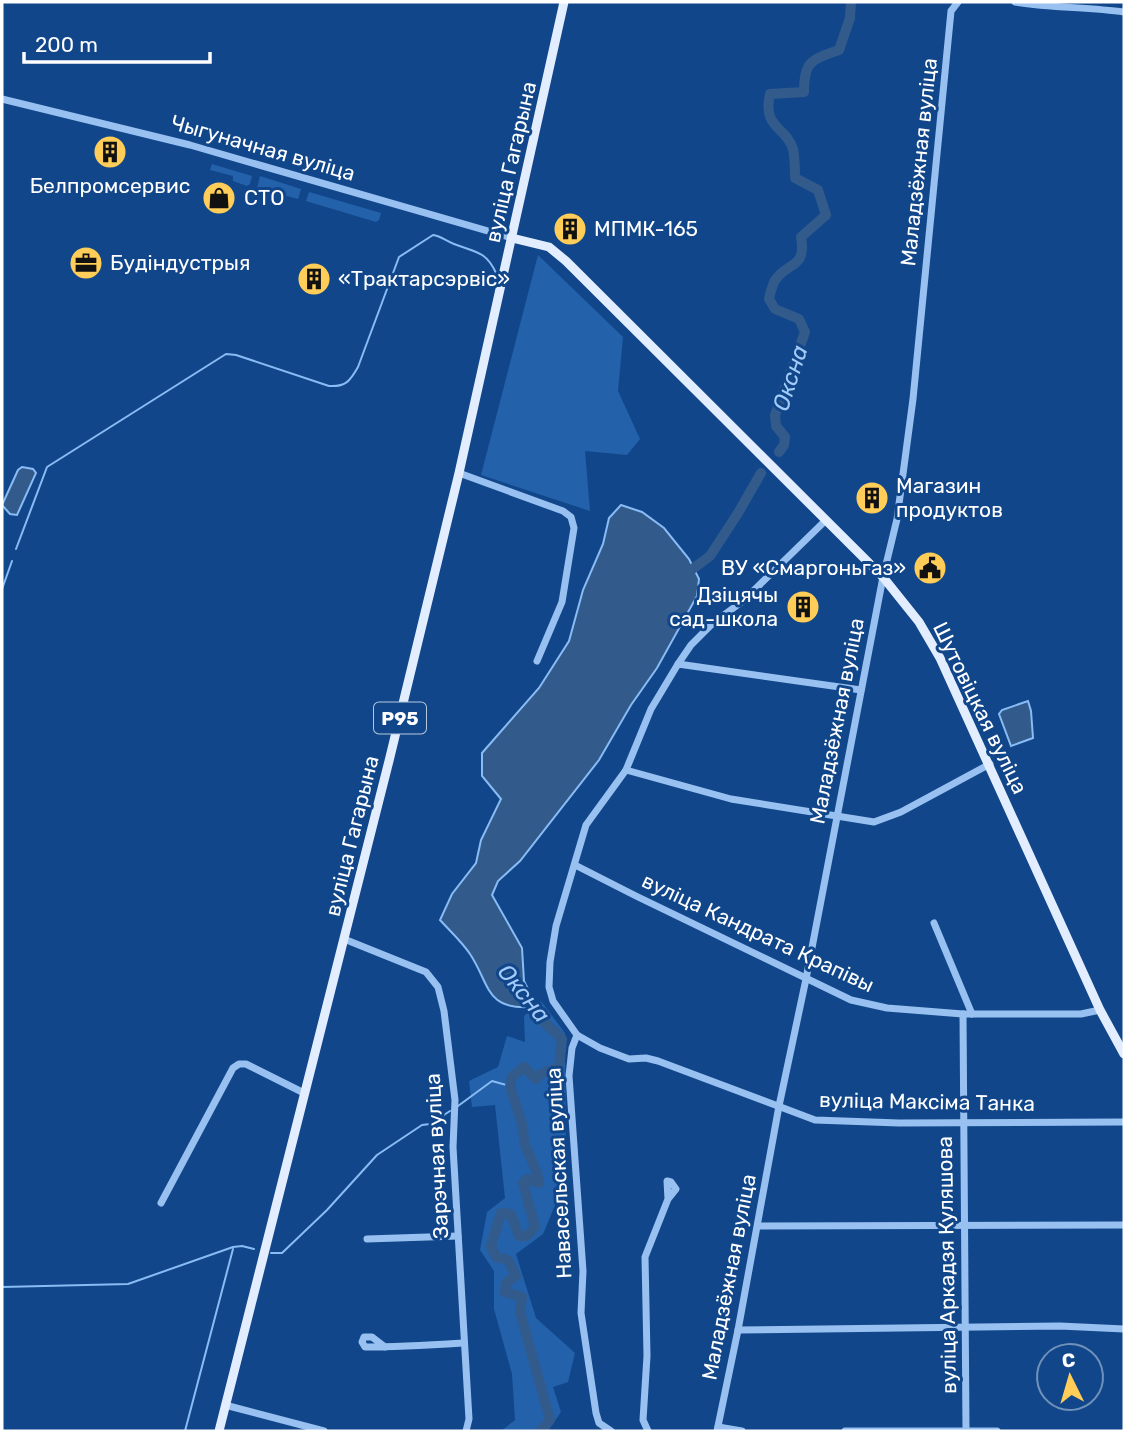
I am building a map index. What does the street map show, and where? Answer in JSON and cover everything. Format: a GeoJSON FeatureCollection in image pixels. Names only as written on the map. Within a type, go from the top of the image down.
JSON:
{"type":"FeatureCollection","features":[{"type":"Feature","properties":{"kind":"main road","name":"вуліца Гагарына"},"geometry":{"type":"LineString","coordinates":[[219,1431],[459,473],[564,2]]}},
{"type":"Feature","properties":{"kind":"main road","name":"Шутовіцкая вуліца"},"geometry":{"type":"LineString","coordinates":[[512,238],[549,247],[566,261],[883,576],[904,602],[930,640],[990,765],[1100,1010],[1124,1054]]}},
{"type":"Feature","properties":{"kind":"street","name":"Маладзёжная вуліца"},"geometry":{"type":"LineString","coordinates":[[717,1429],[883,576],[897,519],[913,399],[951,11],[958,2]]}},
{"type":"Feature","properties":{"kind":"street"},"geometry":{"type":"LineString","coordinates":[[1015,2],[1124,12]]}},
{"type":"Feature","properties":{"kind":"street","name":"Чыгуначная вуліца"},"geometry":{"type":"LineString","coordinates":[[2,99],[190,145],[512,238]]}},
{"type":"Feature","properties":{"kind":"street"},"geometry":{"type":"LineString","coordinates":[[459,473],[563,511],[571,517],[574,527],[562,602],[537,661]]}},
{"type":"Feature","properties":{"kind":"street"},"geometry":{"type":"LineString","coordinates":[[577,1035],[553,1001],[549,987],[550,962],[556,926],[586,825],[626,770],[651,709],[691,645],[713,623],[743,601],[826,520]]}},
{"type":"Feature","properties":{"kind":"street"},"geometry":{"type":"LineString","coordinates":[[677,664],[861,690]]}},
{"type":"Feature","properties":{"kind":"street"},"geometry":{"type":"LineString","coordinates":[[626,770],[732,799],[874,822],[990,765]]}},
{"type":"Feature","properties":{"kind":"street","name":"вуліца Кандрата Крапівы"},"geometry":{"type":"LineString","coordinates":[[575,865],[806,979],[869,1005],[962,1014],[1081,1014],[1100,1010]]}},
{"type":"Feature","properties":{"kind":"street"},"geometry":{"type":"LineString","coordinates":[[934,923],[972,1014]]}},
{"type":"Feature","properties":{"kind":"street","name":"Зарэчная вуліца"},"geometry":{"type":"LineString","coordinates":[[344,939],[425,972],[438,987],[444,1011],[454,1100],[453,1147],[469,1419],[466,1431]]}},
{"type":"Feature","properties":{"kind":"street","name":"вуліца Аркадзя Куляшова"},"geometry":{"type":"LineString","coordinates":[[962,1014],[966,1431]]}},
{"type":"Feature","properties":{"kind":"street","name":"вуліца Максіма Танка"},"geometry":{"type":"LineString","coordinates":[[577,1035],[600,1048],[629,1059],[646,1058],[657,1061],[815,1120],[1124,1122]]}},
{"type":"Feature","properties":{"kind":"street","name":"Навасельская вуліца"},"geometry":{"type":"LineString","coordinates":[[577,1035],[572,1048],[569,1076],[583,1271],[581,1313],[596,1413],[599,1423],[611,1431]]}},
{"type":"Feature","properties":{"kind":"street"},"geometry":{"type":"LineString","coordinates":[[161,1203],[233,1068],[246,1064],[304,1093]]}},
{"type":"Feature","properties":{"kind":"street"},"geometry":{"type":"LineString","coordinates":[[648,1431],[643,1420],[647,1356],[645,1257],[668,1199]]}},
{"type":"Feature","properties":{"kind":"street"},"geometry":{"type":"LineString","coordinates":[[758,1226],[1124,1225]]}},
{"type":"Feature","properties":{"kind":"street"},"geometry":{"type":"LineString","coordinates":[[367,1239],[458,1236]]}},
{"type":"Feature","properties":{"kind":"street"},"geometry":{"type":"LineString","coordinates":[[738,1330],[1060,1326],[1124,1329]]}},
{"type":"Feature","properties":{"kind":"street"},"geometry":{"type":"LineString","coordinates":[[385,1347],[463,1343]]}},
{"type":"Feature","properties":{"kind":"street"},"geometry":{"type":"LineString","coordinates":[[225,1405],[324,1431]]}},
{"type":"Feature","properties":{"kind":"street"},"geometry":{"type":"LineString","coordinates":[[717,1429],[742,1431]]}},
{"type":"Feature","properties":{"kind":"street"},"geometry":{"type":"LineString","coordinates":[[845,1431],[997,1431]]}},
{"type":"Feature","properties":{"kind":"shaded area"},"geometry":{"type":"Polygon","coordinates":[[[212,164],[252,176],[250,184],[247,186],[233,181],[233,176],[210,170],[212,164]]]}},
{"type":"Feature","properties":{"kind":"shaded area"},"geometry":{"type":"Polygon","coordinates":[[[260,176],[301,189],[298,199],[257,188],[260,176]]]}},
{"type":"Feature","properties":{"kind":"shaded area"},"geometry":{"type":"Polygon","coordinates":[[[309,192],[381,213],[379,220],[376,222],[306,201],[309,192]]]}},
{"type":"Feature","properties":{"kind":"shaded area"},"geometry":{"type":"Polygon","coordinates":[[[538,255],[623,337],[618,391],[640,439],[627,455],[585,451],[590,511],[481,475],[538,255]]]}},
{"type":"Feature","properties":{"kind":"shaded area"},"geometry":{"type":"Polygon","coordinates":[[[541,1001],[565,1033],[566,1179],[543,1234],[516,1254],[536,1318],[575,1353],[568,1382],[553,1387],[561,1412],[548,1431],[501,1431],[515,1420],[512,1374],[494,1309],[494,1271],[480,1250],[487,1212],[505,1198],[495,1105],[472,1107],[469,1081],[498,1067],[507,1036],[525,1042],[524,1016],[541,1001]]]}},
{"type":"Feature","properties":{"kind":"water"},"geometry":{"type":"Polygon","coordinates":[[[22,467],[33,469],[36,473],[17,515],[10,514],[2,505],[18,470],[22,467]]]}},
{"type":"Feature","properties":{"kind":"water"},"geometry":{"type":"Polygon","coordinates":[[[621,505],[642,512],[664,528],[689,559],[699,579],[697,596],[657,668],[631,705],[599,760],[520,861],[498,881],[492,895],[522,948],[524,981],[533,999],[531,1007],[516,1007],[505,1004],[491,993],[470,954],[440,920],[452,894],[476,863],[481,840],[501,799],[482,776],[482,753],[539,688],[569,641],[583,590],[603,544],[609,518],[621,505]]]}},
{"type":"Feature","properties":{"kind":"water"},"geometry":{"type":"Polygon","coordinates":[[[1028,701],[1033,738],[1011,746],[999,714],[1002,710],[1028,701]]]}},
{"type":"Feature","properties":{"kind":"waterway","name":"Оксна"},"geometry":{"type":"LineString","coordinates":[[779,452],[785,437],[776,426],[775,415],[805,332],[799,319],[775,309],[769,299],[779,275],[801,255],[801,237],[826,215],[818,190],[795,178],[793,149],[790,141],[772,121],[768,105],[770,94],[804,92],[806,74],[811,63],[839,50],[850,18],[851,2]]}},
{"type":"Feature","properties":{"kind":"waterway"},"geometry":{"type":"LineString","coordinates":[[16,549],[47,467],[226,354],[329,386],[344,384],[358,367],[399,257],[433,235],[484,256],[496,273]]}},
{"type":"Feature","properties":{"kind":"waterway","name":"Оксна"},"geometry":{"type":"LineString","coordinates":[[683,576],[710,556],[761,473]]}},
{"type":"Feature","properties":{"kind":"waterway"},"geometry":{"type":"LineString","coordinates":[[2,589],[12,561]]}},
{"type":"Feature","properties":{"kind":"waterway","name":"Оксна"},"geometry":{"type":"LineString","coordinates":[[522,995],[562,1039],[559,1067],[541,1074],[536,1079],[524,1067],[512,1077],[510,1086],[523,1127],[524,1142],[539,1183],[527,1179],[523,1183],[535,1227],[527,1236],[519,1236],[511,1214],[501,1213],[491,1246],[496,1257],[508,1260],[516,1276],[506,1283],[505,1292],[522,1297],[520,1312],[550,1420],[540,1431]]}},
{"type":"Feature","properties":{"kind":"waterway"},"geometry":{"type":"LineString","coordinates":[[458,1106],[492,1081],[510,1086]]}},
{"type":"Feature","properties":{"kind":"waterway"},"geometry":{"type":"LineString","coordinates":[[271,1253],[282,1253],[327,1210],[377,1155],[422,1125],[430,1124],[450,1111]]}},
{"type":"Feature","properties":{"kind":"waterway"},"geometry":{"type":"LineString","coordinates":[[2,1287],[128,1284],[233,1247],[254,1249]]}},
{"type":"Feature","properties":{"kind":"waterway"},"geometry":{"type":"LineString","coordinates":[[185,1431],[233,1249]]}},
{"type":"Feature","properties":{"kind":"place","name":"Белпромсервис"},"geometry":{"type":"Point","coordinates":[110,152]}},
{"type":"Feature","properties":{"kind":"place","name":"СТО"},"geometry":{"type":"Point","coordinates":[219,198]}},
{"type":"Feature","properties":{"kind":"place","name":"МПМК-165"},"geometry":{"type":"Point","coordinates":[570,229]}},
{"type":"Feature","properties":{"kind":"place","name":"Будіндустрыя"},"geometry":{"type":"Point","coordinates":[86,263]}},
{"type":"Feature","properties":{"kind":"place","name":"«Трактарсэрвіс»"},"geometry":{"type":"Point","coordinates":[314,279]}},
{"type":"Feature","properties":{"kind":"place","name":"Магазин продуктов"},"geometry":{"type":"Point","coordinates":[872,498]}},
{"type":"Feature","properties":{"kind":"place","name":"ВУ «Смаргоньгаз»"},"geometry":{"type":"Point","coordinates":[930,568]}},
{"type":"Feature","properties":{"kind":"place","name":"Дзіцячы сад-школа"},"geometry":{"type":"Point","coordinates":[803,607]}}]}
